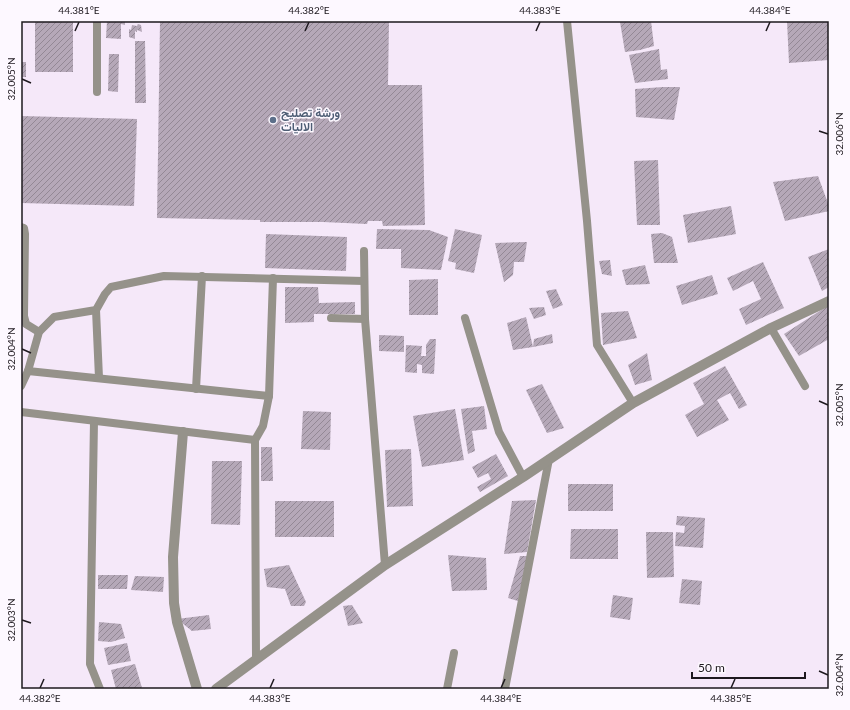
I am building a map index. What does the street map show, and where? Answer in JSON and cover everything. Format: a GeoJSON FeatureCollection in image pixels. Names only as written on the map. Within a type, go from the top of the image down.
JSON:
{"type":"FeatureCollection","features":[{"type":"Feature","properties":{"kind":"street"},"geometry":{"type":"LineString","coordinates":[[216,689],[385,565],[523,477],[633,403],[771,328],[829,301]]}},
{"type":"Feature","properties":{"kind":"street"},"geometry":{"type":"LineString","coordinates":[[183,432],[173,556],[174,603],[177,622],[197,689]]}},
{"type":"Feature","properties":{"kind":"lane"},"geometry":{"type":"LineString","coordinates":[[97,21],[97,92]]}},
{"type":"Feature","properties":{"kind":"lane"},"geometry":{"type":"LineString","coordinates":[[567,21],[587,221],[597,345],[633,403]]}},
{"type":"Feature","properties":{"kind":"lane"},"geometry":{"type":"LineString","coordinates":[[21,227],[24,228],[25,234],[24,316],[26,324],[39,332]]}},
{"type":"Feature","properties":{"kind":"lane"},"geometry":{"type":"LineString","coordinates":[[364,251],[365,319],[385,565]]}},
{"type":"Feature","properties":{"kind":"lane"},"geometry":{"type":"LineString","coordinates":[[99,378],[96,310],[105,294],[111,287],[164,276],[364,281]]}},
{"type":"Feature","properties":{"kind":"lane"},"geometry":{"type":"LineString","coordinates":[[196,389],[202,276]]}},
{"type":"Feature","properties":{"kind":"lane"},"geometry":{"type":"LineString","coordinates":[[256,659],[255,440],[263,426],[269,396],[273,278]]}},
{"type":"Feature","properties":{"kind":"lane"},"geometry":{"type":"LineString","coordinates":[[21,386],[28,371],[39,332],[54,317],[96,310]]}},
{"type":"Feature","properties":{"kind":"lane"},"geometry":{"type":"LineString","coordinates":[[331,318],[365,319]]}},
{"type":"Feature","properties":{"kind":"lane"},"geometry":{"type":"LineString","coordinates":[[465,318],[499,432],[523,477]]}},
{"type":"Feature","properties":{"kind":"lane"},"geometry":{"type":"LineString","coordinates":[[771,328],[805,386]]}},
{"type":"Feature","properties":{"kind":"lane"},"geometry":{"type":"LineString","coordinates":[[28,371],[269,396]]}},
{"type":"Feature","properties":{"kind":"lane"},"geometry":{"type":"LineString","coordinates":[[21,412],[255,440]]}},
{"type":"Feature","properties":{"kind":"lane"},"geometry":{"type":"LineString","coordinates":[[94,421],[90,664],[100,689]]}},
{"type":"Feature","properties":{"kind":"lane"},"geometry":{"type":"LineString","coordinates":[[505,689],[550,459]]}},
{"type":"Feature","properties":{"kind":"lane"},"geometry":{"type":"LineString","coordinates":[[447,689],[454,653]]}},
{"type":"Feature","properties":{"kind":"building"},"geometry":{"type":"Polygon","coordinates":[[[35,21],[73,21],[73,72],[35,72],[35,21]]]}},
{"type":"Feature","properties":{"kind":"building"},"geometry":{"type":"Polygon","coordinates":[[[107,21],[125,21],[125,25],[121,24],[121,39],[106,38],[107,21]]]}},
{"type":"Feature","properties":{"kind":"building","name":"ورشة تصليح الاليات"},"geometry":{"type":"Polygon","coordinates":[[[160,21],[389,21],[388,85],[422,85],[425,225],[383,226],[382,221],[368,221],[367,224],[157,218],[160,21]]]}},
{"type":"Feature","properties":{"kind":"building"},"geometry":{"type":"Polygon","coordinates":[[[651,21],[654,46],[625,52],[620,22],[651,21]]]}},
{"type":"Feature","properties":{"kind":"building"},"geometry":{"type":"Polygon","coordinates":[[[787,21],[829,21],[829,60],[789,63],[787,21]]]}},
{"type":"Feature","properties":{"kind":"building"},"geometry":{"type":"Polygon","coordinates":[[[138,24],[141,25],[142,32],[137,30],[137,32],[135,31],[135,39],[129,37],[129,29],[131,30],[132,25],[137,26],[138,24]]]}},
{"type":"Feature","properties":{"kind":"building"},"geometry":{"type":"Polygon","coordinates":[[[135,41],[145,41],[146,103],[135,103],[135,41]]]}},
{"type":"Feature","properties":{"kind":"building"},"geometry":{"type":"Polygon","coordinates":[[[659,49],[661,70],[667,69],[668,79],[635,83],[629,55],[659,49]]]}},
{"type":"Feature","properties":{"kind":"building"},"geometry":{"type":"Polygon","coordinates":[[[109,54],[119,54],[118,92],[108,91],[109,54]]]}},
{"type":"Feature","properties":{"kind":"building"},"geometry":{"type":"Polygon","coordinates":[[[21,62],[26,62],[26,77],[21,77],[21,62]]]}},
{"type":"Feature","properties":{"kind":"building"},"geometry":{"type":"Polygon","coordinates":[[[680,87],[674,120],[636,117],[635,89],[680,87]]]}},
{"type":"Feature","properties":{"kind":"building"},"geometry":{"type":"Polygon","coordinates":[[[21,116],[137,119],[134,206],[21,203],[21,116]]]}},
{"type":"Feature","properties":{"kind":"building"},"geometry":{"type":"Polygon","coordinates":[[[658,160],[660,225],[637,225],[634,161],[658,160]]]}},
{"type":"Feature","properties":{"kind":"building"},"geometry":{"type":"Polygon","coordinates":[[[818,176],[829,206],[829,211],[785,221],[773,182],[818,176]]]}},
{"type":"Feature","properties":{"kind":"building"},"geometry":{"type":"Polygon","coordinates":[[[731,206],[736,234],[688,243],[683,215],[731,206]]]}},
{"type":"Feature","properties":{"kind":"building"},"geometry":{"type":"Polygon","coordinates":[[[377,229],[429,230],[448,237],[441,270],[401,268],[401,249],[376,249],[377,229]]]}},
{"type":"Feature","properties":{"kind":"building"},"geometry":{"type":"Polygon","coordinates":[[[455,229],[482,235],[474,273],[455,269],[456,263],[448,261],[455,229]]]}},
{"type":"Feature","properties":{"kind":"building"},"geometry":{"type":"Polygon","coordinates":[[[662,233],[672,237],[678,263],[654,263],[651,234],[662,233]]]}},
{"type":"Feature","properties":{"kind":"building"},"geometry":{"type":"Polygon","coordinates":[[[266,234],[347,237],[346,271],[265,268],[266,234]]]}},
{"type":"Feature","properties":{"kind":"building"},"geometry":{"type":"Polygon","coordinates":[[[527,242],[524,262],[514,262],[513,275],[504,282],[495,243],[527,242]]]}},
{"type":"Feature","properties":{"kind":"building"},"geometry":{"type":"Polygon","coordinates":[[[829,249],[829,287],[822,291],[808,257],[829,249]]]}},
{"type":"Feature","properties":{"kind":"building"},"geometry":{"type":"Polygon","coordinates":[[[610,260],[612,276],[602,274],[599,261],[610,260]]]}},
{"type":"Feature","properties":{"kind":"building"},"geometry":{"type":"Polygon","coordinates":[[[763,262],[784,308],[746,325],[739,309],[761,299],[753,281],[733,291],[727,278],[763,262]]]}},
{"type":"Feature","properties":{"kind":"building"},"geometry":{"type":"Polygon","coordinates":[[[645,265],[650,284],[626,285],[622,270],[645,265]]]}},
{"type":"Feature","properties":{"kind":"building"},"geometry":{"type":"Polygon","coordinates":[[[712,275],[718,294],[682,305],[676,286],[712,275]]]}},
{"type":"Feature","properties":{"kind":"building"},"geometry":{"type":"Polygon","coordinates":[[[438,279],[438,315],[409,315],[409,280],[438,279]]]}},
{"type":"Feature","properties":{"kind":"building"},"geometry":{"type":"Polygon","coordinates":[[[285,287],[318,287],[319,303],[355,302],[355,314],[314,314],[314,322],[285,323],[285,287]]]}},
{"type":"Feature","properties":{"kind":"building"},"geometry":{"type":"Polygon","coordinates":[[[556,289],[563,305],[553,309],[546,291],[556,289]]]}},
{"type":"Feature","properties":{"kind":"building"},"geometry":{"type":"Polygon","coordinates":[[[829,305],[829,339],[799,356],[784,334],[829,305]]]}},
{"type":"Feature","properties":{"kind":"building"},"geometry":{"type":"Polygon","coordinates":[[[544,307],[546,315],[534,319],[529,308],[544,307]]]}},
{"type":"Feature","properties":{"kind":"building"},"geometry":{"type":"Polygon","coordinates":[[[628,311],[637,338],[603,345],[601,313],[628,311]]]}},
{"type":"Feature","properties":{"kind":"building"},"geometry":{"type":"Polygon","coordinates":[[[526,317],[533,347],[513,350],[507,323],[526,317]]]}},
{"type":"Feature","properties":{"kind":"building"},"geometry":{"type":"Polygon","coordinates":[[[552,334],[553,343],[533,347],[534,339],[552,334]]]}},
{"type":"Feature","properties":{"kind":"building"},"geometry":{"type":"Polygon","coordinates":[[[379,335],[404,336],[404,352],[379,351],[379,335]]]}},
{"type":"Feature","properties":{"kind":"building"},"geometry":{"type":"Polygon","coordinates":[[[430,339],[436,339],[434,374],[422,373],[422,365],[417,364],[417,373],[405,372],[406,345],[422,346],[421,356],[426,356],[426,345],[430,339]]]}},
{"type":"Feature","properties":{"kind":"building"},"geometry":{"type":"Polygon","coordinates":[[[647,353],[652,380],[635,385],[628,365],[647,353]]]}},
{"type":"Feature","properties":{"kind":"building"},"geometry":{"type":"Polygon","coordinates":[[[725,366],[747,405],[739,409],[730,393],[717,400],[729,420],[697,437],[685,415],[704,404],[693,383],[725,366]]]}},
{"type":"Feature","properties":{"kind":"building"},"geometry":{"type":"Polygon","coordinates":[[[542,384],[564,428],[547,433],[526,390],[542,384]]]}},
{"type":"Feature","properties":{"kind":"building"},"geometry":{"type":"Polygon","coordinates":[[[484,406],[487,429],[472,431],[475,451],[468,454],[461,409],[484,406]]]}},
{"type":"Feature","properties":{"kind":"building"},"geometry":{"type":"Polygon","coordinates":[[[455,409],[464,460],[422,467],[413,416],[455,409]]]}},
{"type":"Feature","properties":{"kind":"building"},"geometry":{"type":"Polygon","coordinates":[[[303,411],[331,412],[330,450],[301,449],[303,411]]]}},
{"type":"Feature","properties":{"kind":"building"},"geometry":{"type":"Polygon","coordinates":[[[261,447],[272,447],[273,481],[261,481],[261,447]]]}},
{"type":"Feature","properties":{"kind":"building"},"geometry":{"type":"Polygon","coordinates":[[[411,449],[413,506],[387,507],[385,450],[411,449]]]}},
{"type":"Feature","properties":{"kind":"building"},"geometry":{"type":"Polygon","coordinates":[[[496,454],[508,476],[480,492],[477,487],[491,479],[488,473],[478,478],[472,467],[496,454]]]}},
{"type":"Feature","properties":{"kind":"building"},"geometry":{"type":"Polygon","coordinates":[[[212,461],[242,461],[240,525],[211,524],[212,461]]]}},
{"type":"Feature","properties":{"kind":"building"},"geometry":{"type":"Polygon","coordinates":[[[568,484],[613,484],[613,511],[568,511],[568,484]]]}},
{"type":"Feature","properties":{"kind":"building"},"geometry":{"type":"Polygon","coordinates":[[[536,500],[527,552],[504,554],[512,501],[536,500]]]}},
{"type":"Feature","properties":{"kind":"building"},"geometry":{"type":"Polygon","coordinates":[[[275,501],[334,501],[334,537],[275,537],[275,501]]]}},
{"type":"Feature","properties":{"kind":"building"},"geometry":{"type":"Polygon","coordinates":[[[677,516],[705,518],[703,548],[675,546],[676,532],[684,533],[685,526],[676,525],[677,516]]]}},
{"type":"Feature","properties":{"kind":"building"},"geometry":{"type":"Polygon","coordinates":[[[571,529],[618,529],[618,559],[570,559],[571,529]]]}},
{"type":"Feature","properties":{"kind":"building"},"geometry":{"type":"Polygon","coordinates":[[[646,532],[673,532],[674,577],[647,578],[646,532]]]}},
{"type":"Feature","properties":{"kind":"building"},"geometry":{"type":"Polygon","coordinates":[[[448,555],[486,558],[487,590],[452,591],[448,555]]]}},
{"type":"Feature","properties":{"kind":"building"},"geometry":{"type":"Polygon","coordinates":[[[520,556],[528,556],[518,601],[508,598],[520,556]]]}},
{"type":"Feature","properties":{"kind":"building"},"geometry":{"type":"Polygon","coordinates":[[[289,565],[306,602],[304,606],[291,606],[285,589],[267,587],[264,569],[289,565]]]}},
{"type":"Feature","properties":{"kind":"building"},"geometry":{"type":"Polygon","coordinates":[[[98,575],[128,575],[127,589],[98,589],[98,575]]]}},
{"type":"Feature","properties":{"kind":"building"},"geometry":{"type":"Polygon","coordinates":[[[135,576],[164,577],[163,592],[131,590],[135,576]]]}},
{"type":"Feature","properties":{"kind":"building"},"geometry":{"type":"Polygon","coordinates":[[[682,579],[702,581],[700,605],[679,603],[682,579]]]}},
{"type":"Feature","properties":{"kind":"building"},"geometry":{"type":"Polygon","coordinates":[[[613,595],[633,598],[630,620],[610,617],[613,595]]]}},
{"type":"Feature","properties":{"kind":"building"},"geometry":{"type":"Polygon","coordinates":[[[352,605],[363,623],[348,626],[343,606],[352,605]]]}},
{"type":"Feature","properties":{"kind":"building"},"geometry":{"type":"Polygon","coordinates":[[[209,615],[211,629],[192,631],[177,619],[209,615]]]}},
{"type":"Feature","properties":{"kind":"building"},"geometry":{"type":"Polygon","coordinates":[[[99,622],[121,624],[125,638],[111,642],[98,641],[99,622]]]}},
{"type":"Feature","properties":{"kind":"building"},"geometry":{"type":"Polygon","coordinates":[[[127,643],[131,661],[108,665],[104,648],[127,643]]]}},
{"type":"Feature","properties":{"kind":"building"},"geometry":{"type":"Polygon","coordinates":[[[135,664],[142,688],[116,689],[111,670],[135,664]]]}},
{"type":"Feature","properties":{"kind":"place","name":"ورشة تصليح الاليات"},"geometry":{"type":"Point","coordinates":[273,120]}}]}
